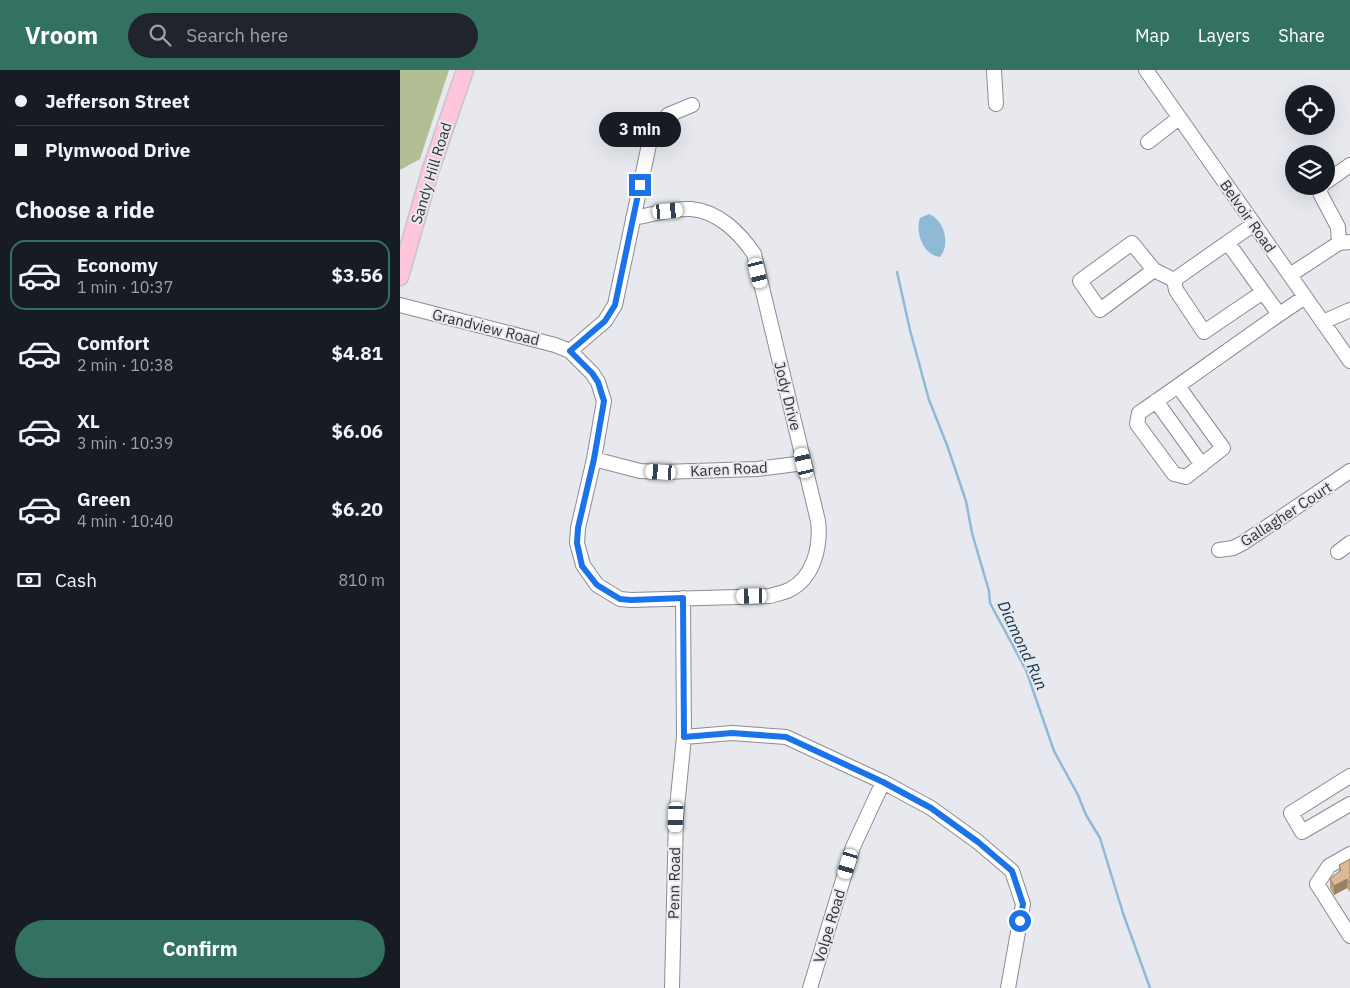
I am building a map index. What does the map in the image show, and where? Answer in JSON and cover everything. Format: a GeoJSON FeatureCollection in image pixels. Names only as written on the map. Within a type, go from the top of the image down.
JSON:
{"type":"FeatureCollection","features":[{"type":"Feature","properties":{"kind":"main road","name":"Sandy Hill Road"},"geometry":{"type":"LineString","coordinates":[[400,276],[430,172],[465,70]]}},
{"type":"Feature","properties":{"kind":"street"},"geometry":{"type":"LineString","coordinates":[[994,70],[996,104]]}},
{"type":"Feature","properties":{"kind":"street","name":"Belvoir Road"},"geometry":{"type":"LineString","coordinates":[[1146,70],[1350,361]]}},
{"type":"Feature","properties":{"kind":"street"},"geometry":{"type":"LineString","coordinates":[[570,351],[605,321],[615,305],[651,135],[668,115],[692,105]]}},
{"type":"Feature","properties":{"kind":"street"},"geometry":{"type":"LineString","coordinates":[[1148,142],[1179,118]]}},
{"type":"Feature","properties":{"kind":"street"},"geometry":{"type":"LineString","coordinates":[[1335,176],[1350,165]]}},
{"type":"Feature","properties":{"kind":"street"},"geometry":{"type":"LineString","coordinates":[[1290,275],[1344,243],[1338,227],[1321,195]]}},
{"type":"Feature","properties":{"kind":"street","name":"Jody Drive"},"geometry":{"type":"LineString","coordinates":[[570,351],[592,373],[598,382],[604,401],[594,459],[582,507],[577,543],[582,566],[597,585],[620,599],[631,600],[770,596],[789,590],[799,583],[816,556],[819,534],[818,521],[754,254],[733,230],[721,220],[692,209],[668,211],[633,218]]}},
{"type":"Feature","properties":{"kind":"street"},"geometry":{"type":"LineString","coordinates":[[1174,280],[1254,224]]}},
{"type":"Feature","properties":{"kind":"street"},"geometry":{"type":"LineString","coordinates":[[1154,270],[1100,310],[1080,281],[1132,243],[1154,270],[1174,280]]}},
{"type":"Feature","properties":{"kind":"street"},"geometry":{"type":"LineString","coordinates":[[1228,243],[1279,314]]}},
{"type":"Feature","properties":{"kind":"street"},"geometry":{"type":"LineString","coordinates":[[1174,280],[1176,290],[1204,332],[1263,292]]}},
{"type":"Feature","properties":{"kind":"street"},"geometry":{"type":"LineString","coordinates":[[1178,386],[1223,448],[1186,477],[1174,474],[1137,424],[1140,413],[1279,314],[1305,297]]}},
{"type":"Feature","properties":{"kind":"street","name":"Grandview Road"},"geometry":{"type":"LineString","coordinates":[[400,305],[555,344],[570,351]]}},
{"type":"Feature","properties":{"kind":"street"},"geometry":{"type":"LineString","coordinates":[[1323,322],[1350,310]]}},
{"type":"Feature","properties":{"kind":"street"},"geometry":{"type":"LineString","coordinates":[[1156,402],[1202,465]]}},
{"type":"Feature","properties":{"kind":"street","name":"Karen Road"},"geometry":{"type":"LineString","coordinates":[[594,459],[634,470],[661,472],[757,469],[804,463]]}},
{"type":"Feature","properties":{"kind":"street","name":"Gallagher Court"},"geometry":{"type":"LineString","coordinates":[[1218,550],[1233,548],[1242,543],[1350,471]]}},
{"type":"Feature","properties":{"kind":"street","name":"Penn Road"},"geometry":{"type":"LineString","coordinates":[[672,988],[676,817],[684,737],[683,598]]}},
{"type":"Feature","properties":{"kind":"street"},"geometry":{"type":"LineString","coordinates":[[684,737],[732,733],[786,737],[883,782],[931,808],[978,842],[1012,871],[1023,904],[1008,988]]}},
{"type":"Feature","properties":{"kind":"street"},"geometry":{"type":"LineString","coordinates":[[1350,776],[1291,813],[1302,832],[1350,804]]}},
{"type":"Feature","properties":{"kind":"street","name":"Volpe Road"},"geometry":{"type":"LineString","coordinates":[[810,988],[853,847],[883,782]]}},
{"type":"Feature","properties":{"kind":"street"},"geometry":{"type":"LineString","coordinates":[[1350,854],[1329,866],[1317,884],[1350,936]]}},
{"type":"Feature","properties":{"kind":"green space"},"geometry":{"type":"Polygon","coordinates":[[[400,70],[449,70],[420,159],[400,170],[400,70]]]}},
{"type":"Feature","properties":{"kind":"water"},"geometry":{"type":"Polygon","coordinates":[[[929,214],[939,221],[944,233],[945,246],[940,257],[925,248],[920,236],[920,218],[929,214]]]}},
{"type":"Feature","properties":{"kind":"building"},"geometry":{"type":"Polygon","coordinates":[[[1350,859],[1350,883],[1347,879],[1334,886],[1330,879],[1341,870],[1339,865],[1350,859]]]}},
{"type":"Feature","properties":{"kind":"waterway","name":"Diamond Run"},"geometry":{"type":"LineString","coordinates":[[897,272],[929,400],[966,501],[972,533],[989,591],[990,603],[1026,670],[1054,751],[1078,795],[1086,815],[1100,838],[1123,913],[1150,988]]}},
{"type":"Feature","properties":{"kind":"route"},"geometry":{"type":"LineString","coordinates":[[640,185],[618,298],[605,321],[570,351],[592,373],[598,382],[604,401],[594,459],[578,528],[577,543],[582,566],[597,585],[620,599],[683,598],[684,737],[732,733],[786,737],[883,782],[931,808],[978,842],[1012,871],[1023,904],[1020,921]]}}]}
